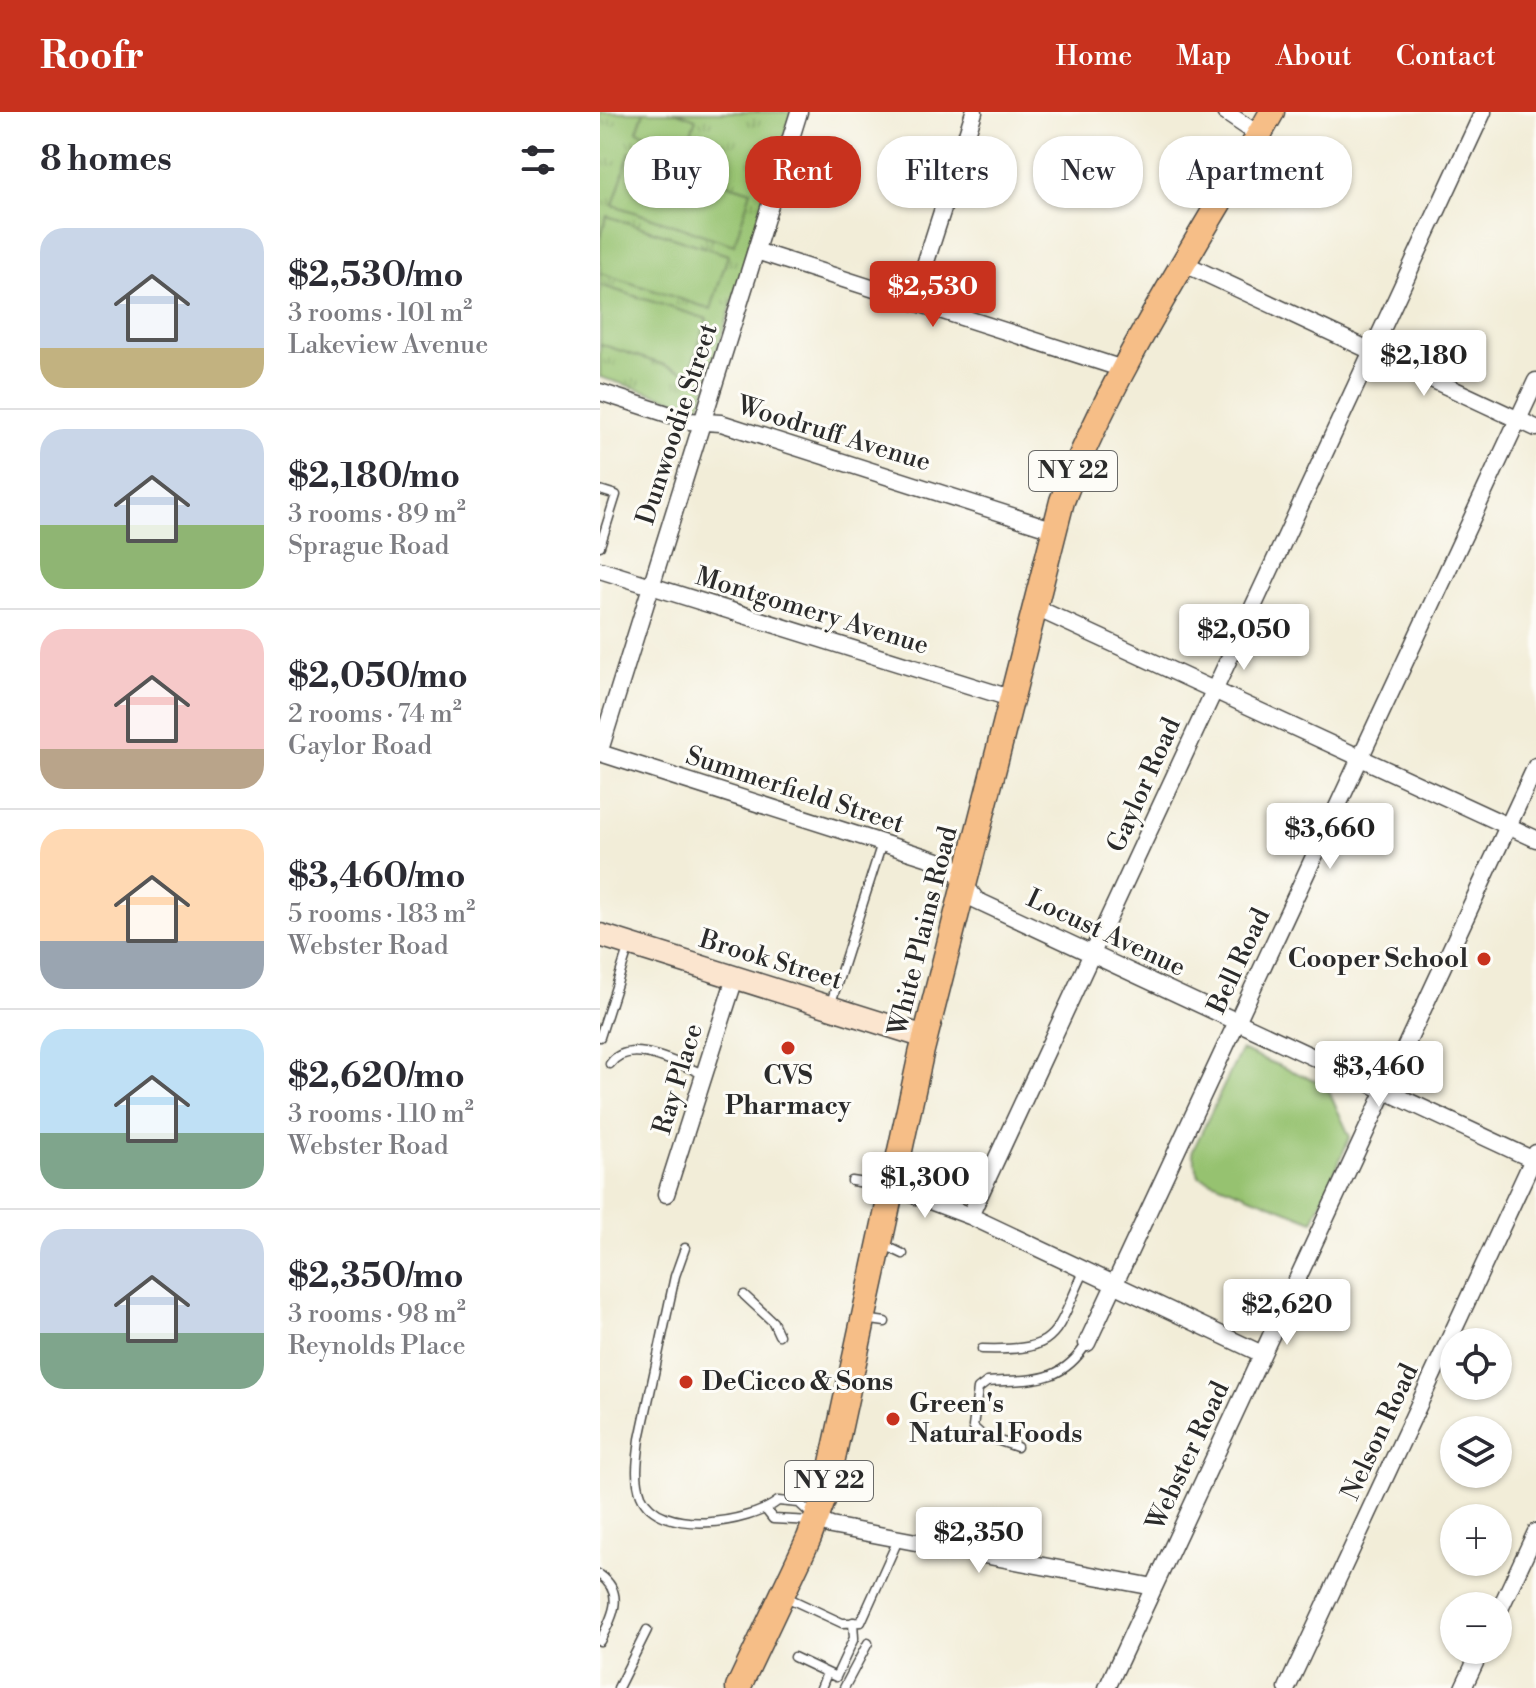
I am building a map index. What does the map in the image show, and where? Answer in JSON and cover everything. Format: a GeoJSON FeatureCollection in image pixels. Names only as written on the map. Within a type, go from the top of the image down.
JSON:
{"type":"FeatureCollection","features":[{"type":"Feature","properties":{"kind":"main road","name":"NY 22"},"geometry":{"type":"LineString","coordinates":[[1259,135],[1272,112]]}},
{"type":"Feature","properties":{"kind":"main road","name":"White Plains Road"},"geometry":{"type":"LineString","coordinates":[[738,1688],[817,1520],[862,1383],[875,1320],[881,1244],[925,1037],[1052,529],[1079,458],[1123,369],[1259,135]]}},
{"type":"Feature","properties":{"kind":"street","name":"Dunwoodie Street"},"geometry":{"type":"LineString","coordinates":[[600,751],[799,112]]}},
{"type":"Feature","properties":{"kind":"street"},"geometry":{"type":"LineString","coordinates":[[913,302],[974,112]]}},
{"type":"Feature","properties":{"kind":"street"},"geometry":{"type":"LineString","coordinates":[[1225,112],[1259,135]]}},
{"type":"Feature","properties":{"kind":"street","name":"Gaylor Road"},"geometry":{"type":"LineString","coordinates":[[970,1216],[1094,955],[1214,689],[1483,112]]}},
{"type":"Feature","properties":{"kind":"street"},"geometry":{"type":"LineString","coordinates":[[756,251],[1123,369]]}},
{"type":"Feature","properties":{"kind":"street"},"geometry":{"type":"LineString","coordinates":[[1185,264],[1536,428]]}},
{"type":"Feature","properties":{"kind":"street","name":"Bell Road"},"geometry":{"type":"LineString","coordinates":[[1087,1343],[1536,381]]}},
{"type":"Feature","properties":{"kind":"street","name":"Woodruff Avenue"},"geometry":{"type":"LineString","coordinates":[[600,392],[703,422],[721,423],[1052,529]]}},
{"type":"Feature","properties":{"kind":"street","name":"Montgomery Avenue"},"geometry":{"type":"LineString","coordinates":[[600,570],[1010,698]]}},
{"type":"Feature","properties":{"kind":"street"},"geometry":{"type":"LineString","coordinates":[[1032,606],[1536,839]]}},
{"type":"Feature","properties":{"kind":"street","name":"Summerfield Street"},"geometry":{"type":"LineString","coordinates":[[600,751],[951,865],[964,886]]}},
{"type":"Feature","properties":{"kind":"street","name":"Webster Road"},"geometry":{"type":"LineString","coordinates":[[1107,1688],[1536,766]]}},
{"type":"Feature","properties":{"kind":"street","name":"Locust Avenue"},"geometry":{"type":"LineString","coordinates":[[964,886],[976,900],[1535,1157]]}},
{"type":"Feature","properties":{"kind":"street","name":"Brook Street"},"geometry":{"type":"LineString","coordinates":[[600,935],[925,1037]]}},
{"type":"Feature","properties":{"kind":"street","name":"Ray Place"},"geometry":{"type":"LineString","coordinates":[[666,1194],[735,978]]}},
{"type":"Feature","properties":{"kind":"street","name":"Nelson Road"},"geometry":{"type":"LineString","coordinates":[[1287,1688],[1535,1157]]}},
{"type":"Feature","properties":{"kind":"street"},"geometry":{"type":"LineString","coordinates":[[893,1187],[970,1216],[1262,1354]]}},
{"type":"Feature","properties":{"kind":"street"},"geometry":{"type":"LineString","coordinates":[[817,1520],[831,1526],[898,1540],[933,1540],[1154,1587]]}},
{"type":"Feature","properties":{"kind":"street"},"geometry":{"type":"LineString","coordinates":[[1508,1592],[1536,1532]]}},
{"type":"Feature","properties":{"kind":"street"},"geometry":{"type":"LineString","coordinates":[[1463,1688],[1474,1664]]}},
{"type":"Feature","properties":{"kind":"lane"},"geometry":{"type":"LineString","coordinates":[[600,490],[616,495],[600,546]]}},
{"type":"Feature","properties":{"kind":"lane"},"geometry":{"type":"LineString","coordinates":[[830,1007],[882,843]]}},
{"type":"Feature","properties":{"kind":"lane"},"geometry":{"type":"LineString","coordinates":[[600,1037],[630,945]]}},
{"type":"Feature","properties":{"kind":"lane"},"geometry":{"type":"LineString","coordinates":[[610,1064],[620,1053],[635,1051],[705,1074]]}},
{"type":"Feature","properties":{"kind":"lane"},"geometry":{"type":"LineString","coordinates":[[852,1181],[893,1187]]}},
{"type":"Feature","properties":{"kind":"lane"},"geometry":{"type":"LineString","coordinates":[[881,1244],[903,1254]]}},
{"type":"Feature","properties":{"kind":"lane"},"geometry":{"type":"LineString","coordinates":[[685,1248],[675,1276],[640,1439],[638,1481],[642,1497],[651,1508],[686,1521],[721,1523],[766,1510],[778,1501],[794,1501],[817,1520]]}},
{"type":"Feature","properties":{"kind":"lane"},"geometry":{"type":"LineString","coordinates":[[982,1349],[1024,1350],[1039,1345],[1053,1335],[1085,1270]]}},
{"type":"Feature","properties":{"kind":"lane"},"geometry":{"type":"LineString","coordinates":[[744,1295],[773,1322],[779,1335]]}},
{"type":"Feature","properties":{"kind":"lane"},"geometry":{"type":"LineString","coordinates":[[1017,1447],[982,1435],[973,1427],[978,1389],[987,1382],[1058,1374],[1079,1356],[1087,1343]]}},
{"type":"Feature","properties":{"kind":"lane"},"geometry":{"type":"LineString","coordinates":[[766,1510],[773,1519],[797,1522],[817,1520]]}},
{"type":"Feature","properties":{"kind":"lane"},"geometry":{"type":"LineString","coordinates":[[781,1595],[842,1623],[861,1622],[898,1540]]}},
{"type":"Feature","properties":{"kind":"lane"},"geometry":{"type":"LineString","coordinates":[[600,1575],[615,1591],[617,1602],[600,1641]]}},
{"type":"Feature","properties":{"kind":"lane"},"geometry":{"type":"LineString","coordinates":[[794,1657],[836,1677],[854,1638],[853,1622]]}},
{"type":"Feature","properties":{"kind":"lane"},"geometry":{"type":"LineString","coordinates":[[618,1688],[647,1630]]}},
{"type":"Feature","properties":{"kind":"lane"},"geometry":{"type":"LineString","coordinates":[[844,1688],[868,1643]]}},
{"type":"Feature","properties":{"kind":"lane"},"geometry":{"type":"LineString","coordinates":[[821,1688],[827,1673]]}},
{"type":"Feature","properties":{"kind":"green space"},"geometry":{"type":"Polygon","coordinates":[[[600,112],[792,112],[784,136],[745,136],[745,208],[762,208],[701,403],[696,407],[600,377],[600,112]]]}},
{"type":"Feature","properties":{"kind":"green space"},"geometry":{"type":"Polygon","coordinates":[[[644,112],[677,112],[696,119],[690,136],[650,136],[637,131],[644,112]]]}},
{"type":"Feature","properties":{"kind":"green space"},"geometry":{"type":"Polygon","coordinates":[[[624,171],[624,208],[729,208],[729,184],[745,189],[746,208],[734,245],[613,205],[624,171]]]}},
{"type":"Feature","properties":{"kind":"green space"},"geometry":{"type":"Polygon","coordinates":[[[607,216],[728,255],[711,309],[600,273],[600,239],[607,216]]]}},
{"type":"Feature","properties":{"kind":"green space"},"geometry":{"type":"Polygon","coordinates":[[[600,285],[707,319],[689,373],[600,344],[600,285]]]}},
{"type":"Feature","properties":{"kind":"green space"},"geometry":{"type":"Polygon","coordinates":[[[1241,1050],[1326,1085],[1350,1137],[1313,1221],[1199,1176],[1192,1152],[1241,1050]]]}},
{"type":"Feature","properties":{"kind":"place","name":"Cooper School"},"geometry":{"type":"Point","coordinates":[1484,959]}},
{"type":"Feature","properties":{"kind":"place","name":"CVS Pharmacy"},"geometry":{"type":"Point","coordinates":[788,1048]}},
{"type":"Feature","properties":{"kind":"place","name":"DeCicco & Sons"},"geometry":{"type":"Point","coordinates":[686,1382]}},
{"type":"Feature","properties":{"kind":"place","name":"Green's Natural Foods"},"geometry":{"type":"Point","coordinates":[893,1419]}}]}
